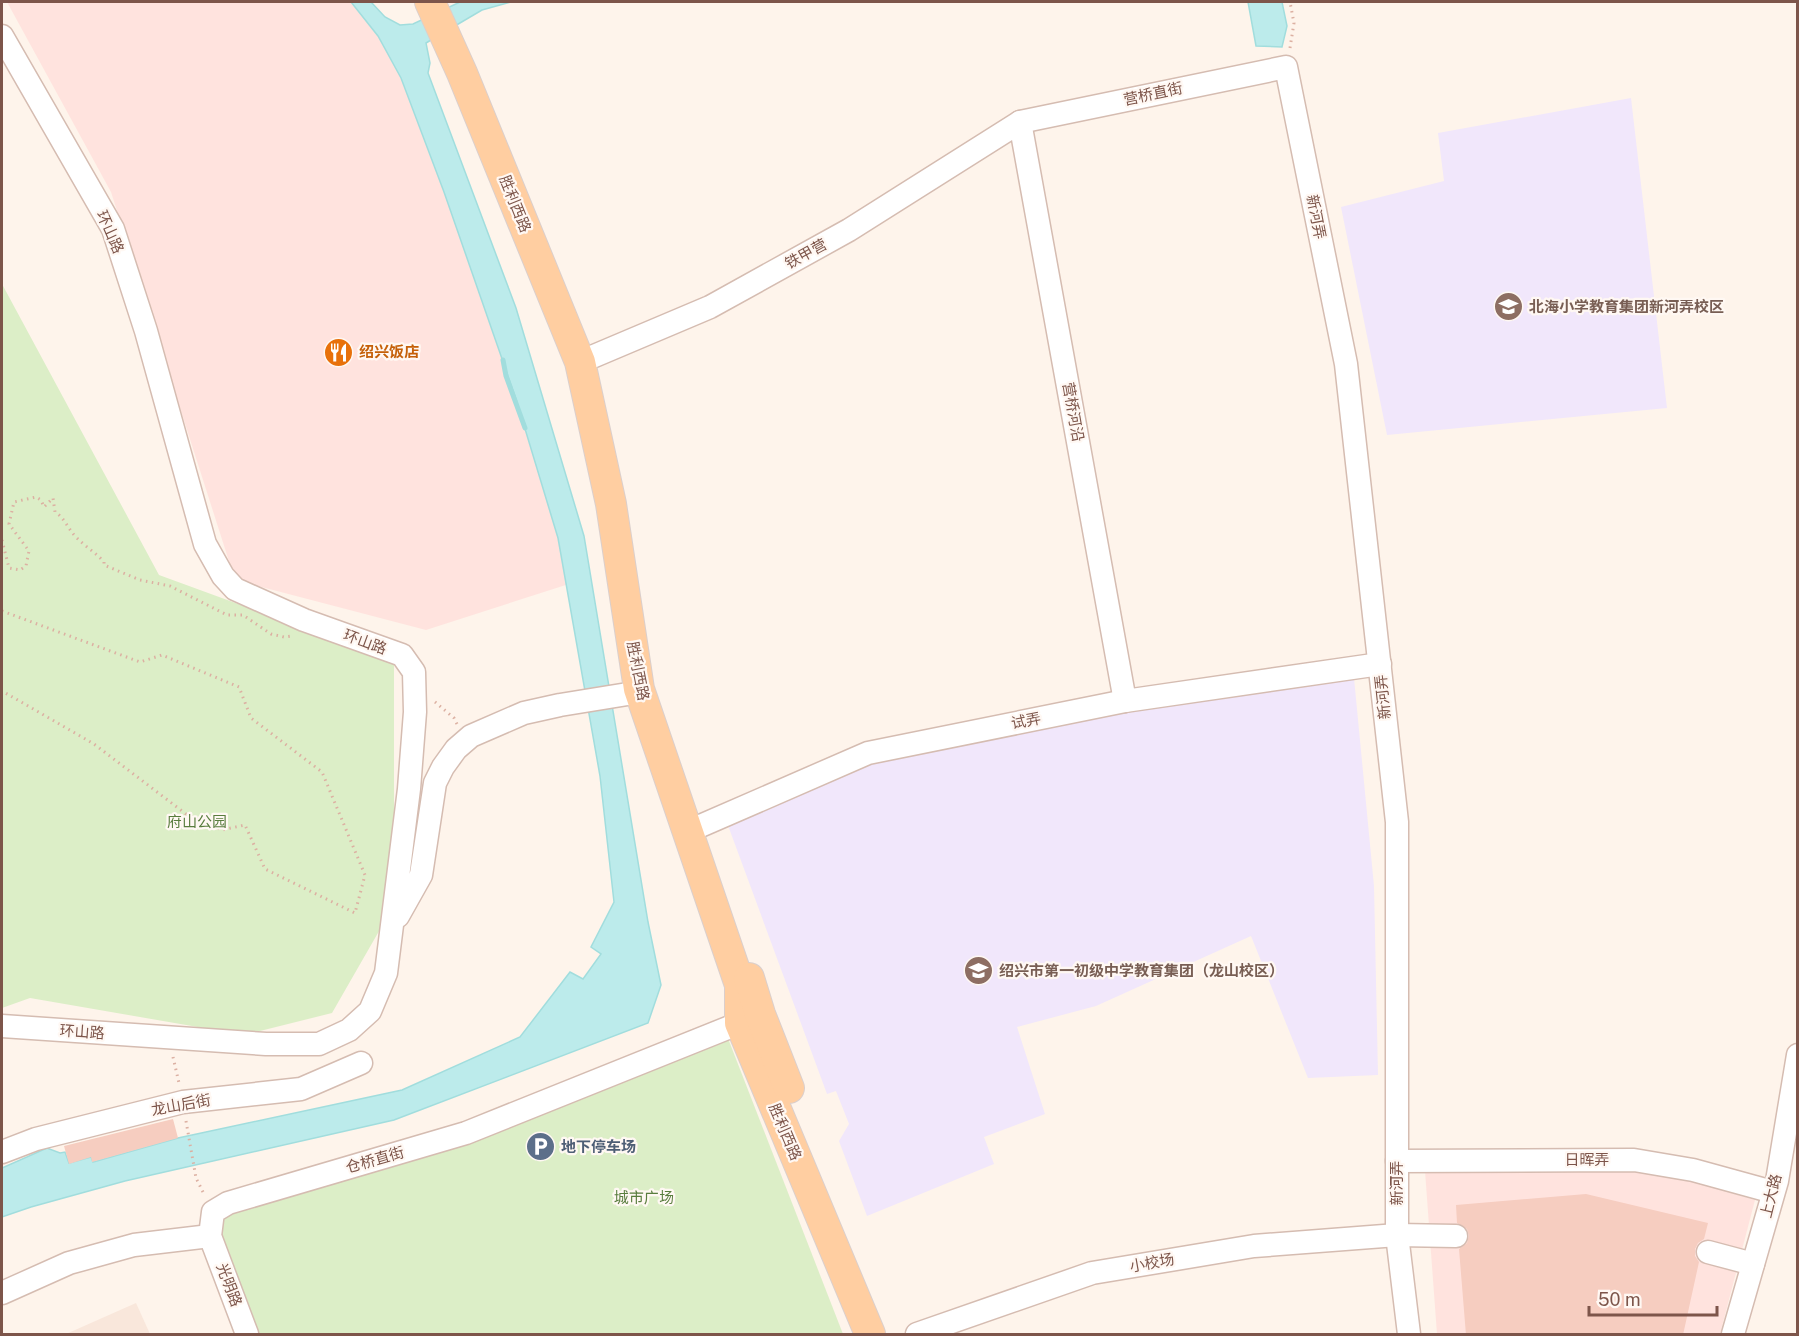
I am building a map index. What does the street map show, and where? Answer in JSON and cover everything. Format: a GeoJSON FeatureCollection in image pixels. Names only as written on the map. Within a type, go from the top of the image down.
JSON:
{"type":"FeatureCollection","features":[{"type":"Feature","properties":{"kind":"main road","name":"胜利西路"},"geometry":{"type":"LineString","coordinates":[[430,2],[452,33],[490,104],[586,360],[626,499],[651,687],[692,830],[750,1019],[870,1335]]}},
{"type":"Feature","properties":{"kind":"main road","name":"胜利西路"},"geometry":{"type":"LineString","coordinates":[[445,2],[452,33]]}},
{"type":"Feature","properties":{"kind":"main road","name":"胜利西路"},"geometry":{"type":"LineString","coordinates":[[586,360],[611,504],[628,695],[692,830]]}},
{"type":"Feature","properties":{"kind":"main road","name":"胜利西路"},"geometry":{"type":"LineString","coordinates":[[750,1019],[883,1335]]}},
{"type":"Feature","properties":{"kind":"street","name":"环山路"},"geometry":{"type":"LineString","coordinates":[[2,36],[112,229],[146,331],[205,544],[223,576],[235,589],[304,620],[402,655],[414,672],[415,711],[409,789],[386,973],[370,1011],[349,1030],[319,1044],[266,1044],[2,1026]]}},
{"type":"Feature","properties":{"kind":"street","name":"营桥直街"},"geometry":{"type":"LineString","coordinates":[[1020,122],[1286,67]]}},
{"type":"Feature","properties":{"kind":"street","name":"新河弄"},"geometry":{"type":"LineString","coordinates":[[1286,67],[1346,364],[1397,822],[1397,1235],[1408,1335]]}},
{"type":"Feature","properties":{"kind":"street","name":"铁甲营"},"geometry":{"type":"LineString","coordinates":[[586,360],[720,302],[849,230],[1020,122]]}},
{"type":"Feature","properties":{"kind":"street","name":"营桥河沿"},"geometry":{"type":"LineString","coordinates":[[1020,122],[1125,701]]}},
{"type":"Feature","properties":{"kind":"street","name":"试弄"},"geometry":{"type":"LineString","coordinates":[[692,830],[868,753],[1125,701],[1380,664]]}},
{"type":"Feature","properties":{"kind":"street"},"geometry":{"type":"LineString","coordinates":[[391,929],[421,875],[435,783],[442,767],[456,749],[471,736],[524,713],[628,695]]}},
{"type":"Feature","properties":{"kind":"street","name":"仓桥直街"},"geometry":{"type":"LineString","coordinates":[[210,1236],[213,1212],[228,1203],[466,1133],[750,1019]]}},
{"type":"Feature","properties":{"kind":"street","name":"上大路"},"geometry":{"type":"LineString","coordinates":[[1733,1335],[1773,1192],[1797,1055]]}},
{"type":"Feature","properties":{"kind":"street","name":"龙山后街"},"geometry":{"type":"LineString","coordinates":[[2,1152],[36,1139],[183,1102],[301,1089],[361,1063]]}},
{"type":"Feature","properties":{"kind":"street","name":"日晖弄"},"geometry":{"type":"LineString","coordinates":[[1398,1161],[1634,1160],[1693,1170],[1773,1192]]}},
{"type":"Feature","properties":{"kind":"street","name":"小校场"},"geometry":{"type":"LineString","coordinates":[[917,1335],[1092,1273],[1254,1246],[1397,1235],[1456,1236]]}},
{"type":"Feature","properties":{"kind":"street"},"geometry":{"type":"LineString","coordinates":[[2,1293],[69,1263],[134,1245],[210,1236]]}},
{"type":"Feature","properties":{"kind":"street","name":"光明路"},"geometry":{"type":"LineString","coordinates":[[210,1236],[247,1335]]}},
{"type":"Feature","properties":{"kind":"street"},"geometry":{"type":"LineString","coordinates":[[1708,1252],[1753,1264]]}},
{"type":"Feature","properties":{"kind":"path"},"geometry":{"type":"LineString","coordinates":[[1286,67],[1294,23],[1290,2]]}},
{"type":"Feature","properties":{"kind":"path"},"geometry":{"type":"LineString","coordinates":[[2,541],[9,568],[20,570],[26,566],[29,551],[9,524],[14,502],[36,498],[41,500],[44,507],[53,498],[55,512],[63,517],[76,538],[91,548],[104,562],[104,565],[140,580],[178,590],[226,615],[243,615],[271,634],[284,637],[295,635]]}},
{"type":"Feature","properties":{"kind":"path"},"geometry":{"type":"LineString","coordinates":[[2,611],[140,662],[162,655],[239,687],[251,718],[322,772],[365,875],[355,913],[265,869],[245,825],[222,830],[186,814],[94,744],[2,691]]}},
{"type":"Feature","properties":{"kind":"path"},"geometry":{"type":"LineString","coordinates":[[429,701],[437,703],[447,711],[454,717],[457,725],[471,736]]}},
{"type":"Feature","properties":{"kind":"path"},"geometry":{"type":"LineString","coordinates":[[169,1037],[196,1178]]}},
{"type":"Feature","properties":{"kind":"shaded area","name":"绍兴饭店"},"geometry":{"type":"Polygon","coordinates":[[[7,2],[356,2],[433,120],[572,583],[426,630],[235,580],[111,192],[7,2]]]}},
{"type":"Feature","properties":{"kind":"shaded area","name":"北海小学教育集团新河弄校区"},"geometry":{"type":"Polygon","coordinates":[[[1631,98],[1667,408],[1387,435],[1341,207],[1444,181],[1438,133],[1631,98]]]}},
{"type":"Feature","properties":{"kind":"shaded area","name":"绍兴市第一初级中学教育集团（龙山校区）"},"geometry":{"type":"Polygon","coordinates":[[[1354,678],[1374,886],[1378,1075],[1308,1078],[1251,936],[1096,1006],[1017,1027],[1045,1114],[984,1137],[994,1164],[867,1216],[839,1141],[849,1124],[836,1091],[827,1094],[726,820],[868,753],[1125,711],[1354,678]]]}},
{"type":"Feature","properties":{"kind":"shaded area"},"geometry":{"type":"Polygon","coordinates":[[[1610,1169],[1681,1178],[1755,1200],[1720,1334],[1437,1334],[1425,1171],[1610,1169]]]}},
{"type":"Feature","properties":{"kind":"shaded area"},"geometry":{"type":"Polygon","coordinates":[[[136,1303],[150,1334],[66,1334],[136,1303]]]}},
{"type":"Feature","properties":{"kind":"green space","name":"府山公园"},"geometry":{"type":"Polygon","coordinates":[[[2,284],[159,575],[394,661],[394,905],[332,1013],[244,1035],[30,998],[2,1008],[2,284]]]}},
{"type":"Feature","properties":{"kind":"green space","name":"城市广场"},"geometry":{"type":"Polygon","coordinates":[[[722,1023],[843,1334],[258,1334],[213,1217],[722,1023]]]}},
{"type":"Feature","properties":{"kind":"water"},"geometry":{"type":"Polygon","coordinates":[[[351,2],[371,2],[385,17],[400,25],[413,24],[460,2],[511,2],[482,10],[426,43],[430,63],[428,73],[516,308],[584,536],[648,922],[661,985],[648,1023],[394,1120],[125,1181],[2,1217],[2,1168],[47,1148],[60,1153],[65,1152],[69,1163],[91,1157],[93,1162],[178,1138],[402,1090],[520,1037],[570,972],[583,979],[601,954],[591,947],[614,902],[600,776],[558,538],[516,399],[444,192],[401,78],[378,36],[351,2]]]}},
{"type":"Feature","properties":{"kind":"water"},"geometry":{"type":"Polygon","coordinates":[[[1248,2],[1282,2],[1287,26],[1282,47],[1256,46],[1248,2]]]}},
{"type":"Feature","properties":{"kind":"building"},"geometry":{"type":"Polygon","coordinates":[[[173,1119],[178,1138],[92,1162],[91,1157],[69,1164],[64,1146],[173,1119]]]}},
{"type":"Feature","properties":{"kind":"building"},"geometry":{"type":"Polygon","coordinates":[[[1586,1194],[1708,1223],[1704,1239],[1695,1249],[1695,1256],[1699,1262],[1683,1335],[1466,1335],[1459,1249],[1467,1243],[1469,1236],[1467,1229],[1457,1223],[1456,1205],[1586,1194]]]}},
{"type":"Feature","properties":{"kind":"waterway"},"geometry":{"type":"LineString","coordinates":[[503,360],[506,376],[525,428]]}},
{"type":"Feature","properties":{"kind":"place","name":"北海小学教育集团新河弄校区"},"geometry":{"type":"Point","coordinates":[1508,307]}},
{"type":"Feature","properties":{"kind":"place","name":"绍兴饭店"},"geometry":{"type":"Point","coordinates":[338,352]}},
{"type":"Feature","properties":{"kind":"place","name":"绍兴市第一初级中学教育集团（龙山校区）"},"geometry":{"type":"Point","coordinates":[978,971]}},
{"type":"Feature","properties":{"kind":"place","name":"地下停车场"},"geometry":{"type":"Point","coordinates":[540,1147]}}]}
